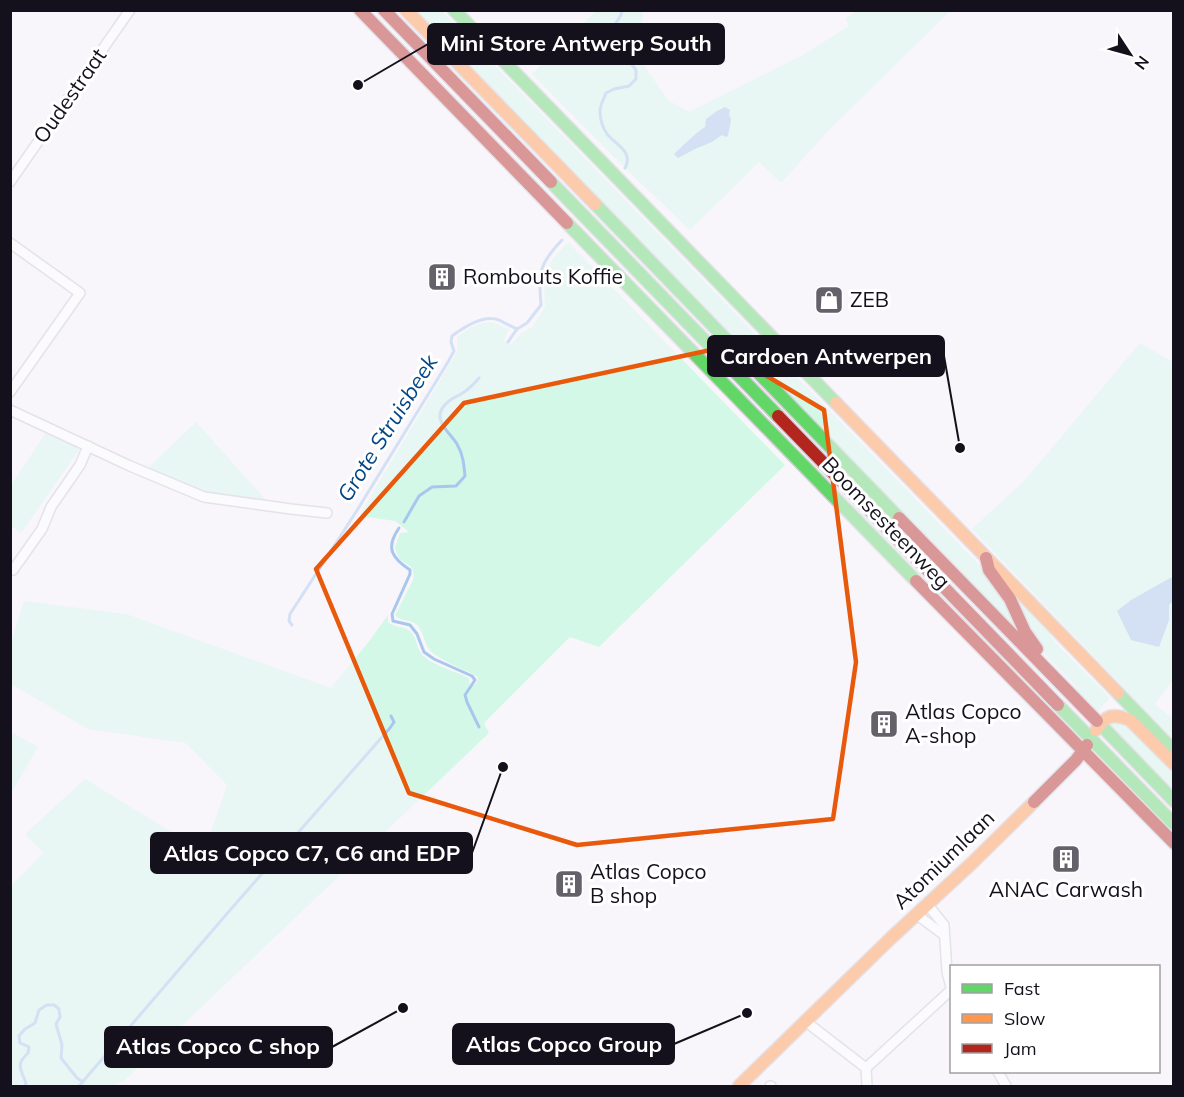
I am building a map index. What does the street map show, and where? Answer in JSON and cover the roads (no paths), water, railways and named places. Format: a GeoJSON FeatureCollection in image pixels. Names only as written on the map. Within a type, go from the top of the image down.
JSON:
{"type":"FeatureCollection","features":[{"type":"Feature","properties":{"kind":"main road","name":"Boomsesteenweg"},"geometry":{"type":"LineString","coordinates":[[360,10],[571,229],[1173,843]]}},
{"type":"Feature","properties":{"kind":"main road"},"geometry":{"type":"LineString","coordinates":[[384,10],[1173,824]]}},
{"type":"Feature","properties":{"kind":"main road"},"geometry":{"type":"LineString","coordinates":[[406,10],[1173,801]]}},
{"type":"Feature","properties":{"kind":"main road"},"geometry":{"type":"LineString","coordinates":[[454,10],[1173,752]]}},
{"type":"Feature","properties":{"kind":"main road"},"geometry":{"type":"LineString","coordinates":[[986,558],[989,570],[1002,585],[1025,632],[1045,658],[1046,668]]}},
{"type":"Feature","properties":{"kind":"main road"},"geometry":{"type":"LineString","coordinates":[[1099,724],[1107,716],[1112,715],[1130,720],[1173,764]]}},
{"type":"Feature","properties":{"kind":"main road","name":"Atomiumlaan"},"geometry":{"type":"LineString","coordinates":[[739,1086],[916,914],[972,863],[1083,752],[1099,724]]}},
{"type":"Feature","properties":{"kind":"street","name":"Oudestraat"},"geometry":{"type":"LineString","coordinates":[[10,182],[130,10]]}},
{"type":"Feature","properties":{"kind":"street"},"geometry":{"type":"LineString","coordinates":[[10,243],[80,293],[10,392]]}},
{"type":"Feature","properties":{"kind":"street"},"geometry":{"type":"LineString","coordinates":[[10,410],[130,466],[204,497],[327,513]]}},
{"type":"Feature","properties":{"kind":"street"},"geometry":{"type":"LineString","coordinates":[[13,570],[42,528],[51,507],[80,465],[88,446]]}},
{"type":"Feature","properties":{"kind":"street"},"geometry":{"type":"LineString","coordinates":[[927,904],[944,925],[950,986]]}},
{"type":"Feature","properties":{"kind":"street"},"geometry":{"type":"LineString","coordinates":[[916,914],[944,935]]}},
{"type":"Feature","properties":{"kind":"street"},"geometry":{"type":"LineString","coordinates":[[866,1068],[950,992]]}},
{"type":"Feature","properties":{"kind":"street"},"geometry":{"type":"LineString","coordinates":[[805,1022],[866,1068],[867,1086]]}},
{"type":"Feature","properties":{"kind":"water"},"geometry":{"type":"Polygon","coordinates":[[[725,107],[730,110],[728,136],[722,135],[678,158],[674,154],[705,127],[706,119],[725,107]]]}},
{"type":"Feature","properties":{"kind":"water"},"geometry":{"type":"Polygon","coordinates":[[[1173,574],[1173,601],[1169,605],[1169,620],[1159,647],[1131,640],[1117,611],[1131,600],[1172,577],[1173,574]]]}},
{"type":"Feature","properties":{"kind":"waterway","name":"Grote Struisbeek"},"geometry":{"type":"LineString","coordinates":[[622,10],[613,28],[612,39],[636,70],[636,79],[629,86],[606,93],[600,111],[607,134],[626,153],[625,168]]}},
{"type":"Feature","properties":{"kind":"waterway","name":"Grote Struisbeek"},"geometry":{"type":"LineString","coordinates":[[292,625],[289,621],[290,614],[448,362],[454,351],[452,336],[468,325],[481,320],[499,320],[517,329],[527,323],[541,305],[540,277],[544,263],[562,240]]}},
{"type":"Feature","properties":{"kind":"waterway"},"geometry":{"type":"LineString","coordinates":[[508,342],[517,329]]}},
{"type":"Feature","properties":{"kind":"waterway"},"geometry":{"type":"LineString","coordinates":[[404,522],[419,496],[432,487],[456,486],[465,476],[461,452],[442,424],[440,413],[449,401],[466,391],[479,378]]}},
{"type":"Feature","properties":{"kind":"waterway"},"geometry":{"type":"LineString","coordinates":[[399,528],[392,541],[392,552],[410,570],[410,574],[392,614],[393,621],[410,625],[417,634],[424,652],[434,659],[472,676],[475,680],[465,695],[479,727]]}},
{"type":"Feature","properties":{"kind":"waterway","name":"Grote Struisbeek"},"geometry":{"type":"LineString","coordinates":[[79,1086],[390,728],[394,722],[391,716]]}},
{"type":"Feature","properties":{"kind":"waterway"},"geometry":{"type":"LineString","coordinates":[[25,1086],[21,1063],[29,1047],[20,1043],[19,1036],[35,1023],[39,1010],[47,1005],[54,1005],[59,1009],[60,1017],[56,1024],[62,1045],[61,1058],[83,1082]]}},
{"type":"Feature","properties":{"kind":"place","name":"Mini Store Antwerp South"},"geometry":{"type":"Point","coordinates":[358,85]}},
{"type":"Feature","properties":{"kind":"place","name":"Rombouts Koffie"},"geometry":{"type":"Point","coordinates":[442,277]}},
{"type":"Feature","properties":{"kind":"place","name":"ZEB"},"geometry":{"type":"Point","coordinates":[829,300]}},
{"type":"Feature","properties":{"kind":"place","name":"Cardoen Antwerpen"},"geometry":{"type":"Point","coordinates":[960,448]}},
{"type":"Feature","properties":{"kind":"place","name":"Atlas Copco A-shop"},"geometry":{"type":"Point","coordinates":[884,724]}},
{"type":"Feature","properties":{"kind":"place","name":"Atlas Copco C7, C6 and EDP"},"geometry":{"type":"Point","coordinates":[503,767]}},
{"type":"Feature","properties":{"kind":"place","name":"ANAC Carwash"},"geometry":{"type":"Point","coordinates":[1066,859]}},
{"type":"Feature","properties":{"kind":"place","name":"Atlas Copco B shop"},"geometry":{"type":"Point","coordinates":[569,884]}},
{"type":"Feature","properties":{"kind":"place","name":"Atlas Copco C shop"},"geometry":{"type":"Point","coordinates":[403,1008]}},
{"type":"Feature","properties":{"kind":"place","name":"Atlas Copco Group"},"geometry":{"type":"Point","coordinates":[747,1013]}}]}
